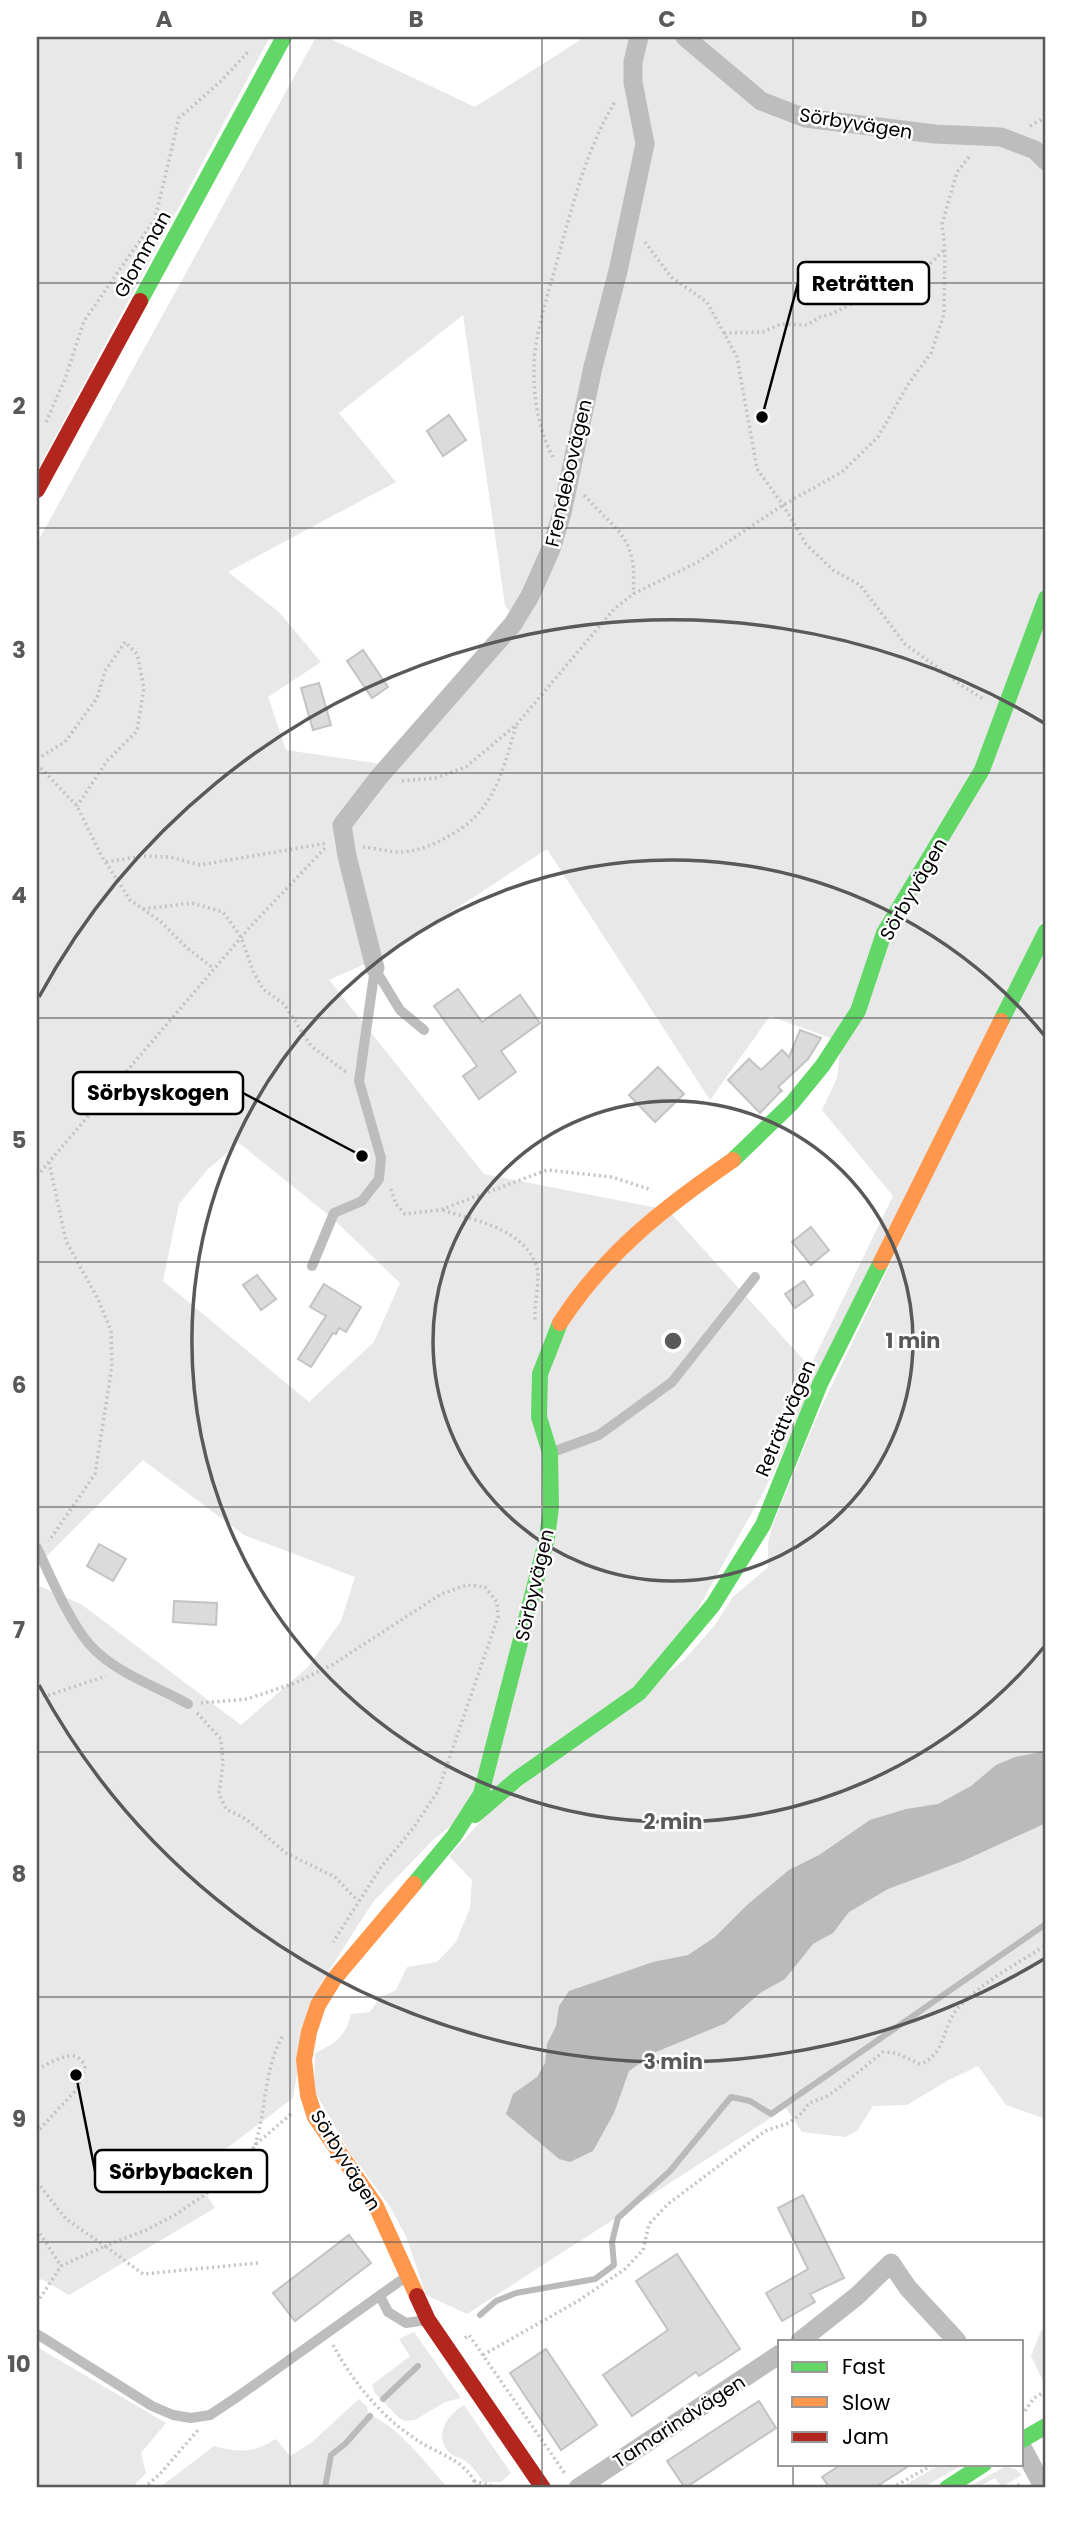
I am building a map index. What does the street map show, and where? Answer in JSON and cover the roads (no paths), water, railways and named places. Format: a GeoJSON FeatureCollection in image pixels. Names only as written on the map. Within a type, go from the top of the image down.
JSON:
{"type":"FeatureCollection","features":[{"type":"Feature","properties":{"kind":"street","name":"Glomman"},"geometry":{"type":"LineString","coordinates":[[37,490],[284,37]]}},
{"type":"Feature","properties":{"kind":"street","name":"Frendebovägen"},"geometry":{"type":"LineString","coordinates":[[375,968],[338,843],[342,825],[361,799],[513,624],[530,596],[551,549],[562,513],[645,144],[633,73],[639,37]]}},
{"type":"Feature","properties":{"kind":"street","name":"Sörbyvägen"},"geometry":{"type":"LineString","coordinates":[[685,37],[761,101],[805,118],[935,134],[1001,137],[1035,150],[1046,161]]}},
{"type":"Feature","properties":{"kind":"street","name":"Sörbyvägen"},"geometry":{"type":"LineString","coordinates":[[537,2486],[428,2320],[387,2225],[315,2117],[304,2060],[309,2032],[318,2004],[334,1979],[454,1836],[481,1794],[539,1573],[551,1507],[550,1453],[539,1418],[540,1374],[556,1328],[598,1271],[643,1226],[741,1154],[792,1103],[823,1065],[858,1011],[884,933],[982,770],[1046,598]]}},
{"type":"Feature","properties":{"kind":"street","name":"Reträttvägen"},"geometry":{"type":"LineString","coordinates":[[454,1836],[517,1779],[639,1693],[713,1605],[745,1557],[763,1525],[820,1384],[1046,931]]}},
{"type":"Feature","properties":{"kind":"street"},"geometry":{"type":"LineString","coordinates":[[801,2340],[857,2296],[891,2263],[908,2288],[956,2340]]}},
{"type":"Feature","properties":{"kind":"street","name":"Tamarindvägen"},"geometry":{"type":"LineString","coordinates":[[578,2488],[778,2355]]}},
{"type":"Feature","properties":{"kind":"street"},"geometry":{"type":"LineString","coordinates":[[1024,2440],[1046,2426]]}},
{"type":"Feature","properties":{"kind":"street"},"geometry":{"type":"LineString","coordinates":[[1024,2451],[1044,2488]]}},
{"type":"Feature","properties":{"kind":"street"},"geometry":{"type":"LineString","coordinates":[[947,2488],[981,2466]]}},
{"type":"Feature","properties":{"kind":"lane"},"geometry":{"type":"LineString","coordinates":[[375,968],[400,1010],[424,1030]]}},
{"type":"Feature","properties":{"kind":"lane"},"geometry":{"type":"LineString","coordinates":[[312,1266],[334,1213],[362,1201],[379,1179],[381,1158],[359,1081],[375,968]]}},
{"type":"Feature","properties":{"kind":"lane"},"geometry":{"type":"LineString","coordinates":[[550,1453],[600,1435],[672,1382],[755,1277]]}},
{"type":"Feature","properties":{"kind":"lane"},"geometry":{"type":"LineString","coordinates":[[39,1553],[61,1598],[90,1645],[122,1671],[188,1704]]}},
{"type":"Feature","properties":{"kind":"lane"},"geometry":{"type":"LineString","coordinates":[[37,2334],[152,2406],[173,2415],[191,2418],[209,2415],[407,2276]]}},
{"type":"Feature","properties":{"kind":"lane"},"geometry":{"type":"LineString","coordinates":[[380,2296],[388,2312],[405,2323],[428,2320]]}},
{"type":"Feature","properties":{"kind":"waterway"},"geometry":{"type":"LineString","coordinates":[[480,2315],[496,2301],[516,2293],[595,2279],[614,2265],[612,2242],[618,2218],[670,2171],[731,2097],[750,2101],[771,2114],[1046,1924]]}},
{"type":"Feature","properties":{"kind":"waterway"},"geometry":{"type":"LineString","coordinates":[[383,2399],[418,2366]]}},
{"type":"Feature","properties":{"kind":"waterway"},"geometry":{"type":"LineString","coordinates":[[325,2488],[331,2455],[345,2444],[370,2416]]}},
{"type":"Feature","properties":{"kind":"place","name":"Reträtten"},"geometry":{"type":"Point","coordinates":[762,417]}},
{"type":"Feature","properties":{"kind":"place","name":"Sörbyskogen"},"geometry":{"type":"Point","coordinates":[362,1156]}},
{"type":"Feature","properties":{"kind":"place","name":"Sörbybacken"},"geometry":{"type":"Point","coordinates":[76,2075]}}]}
